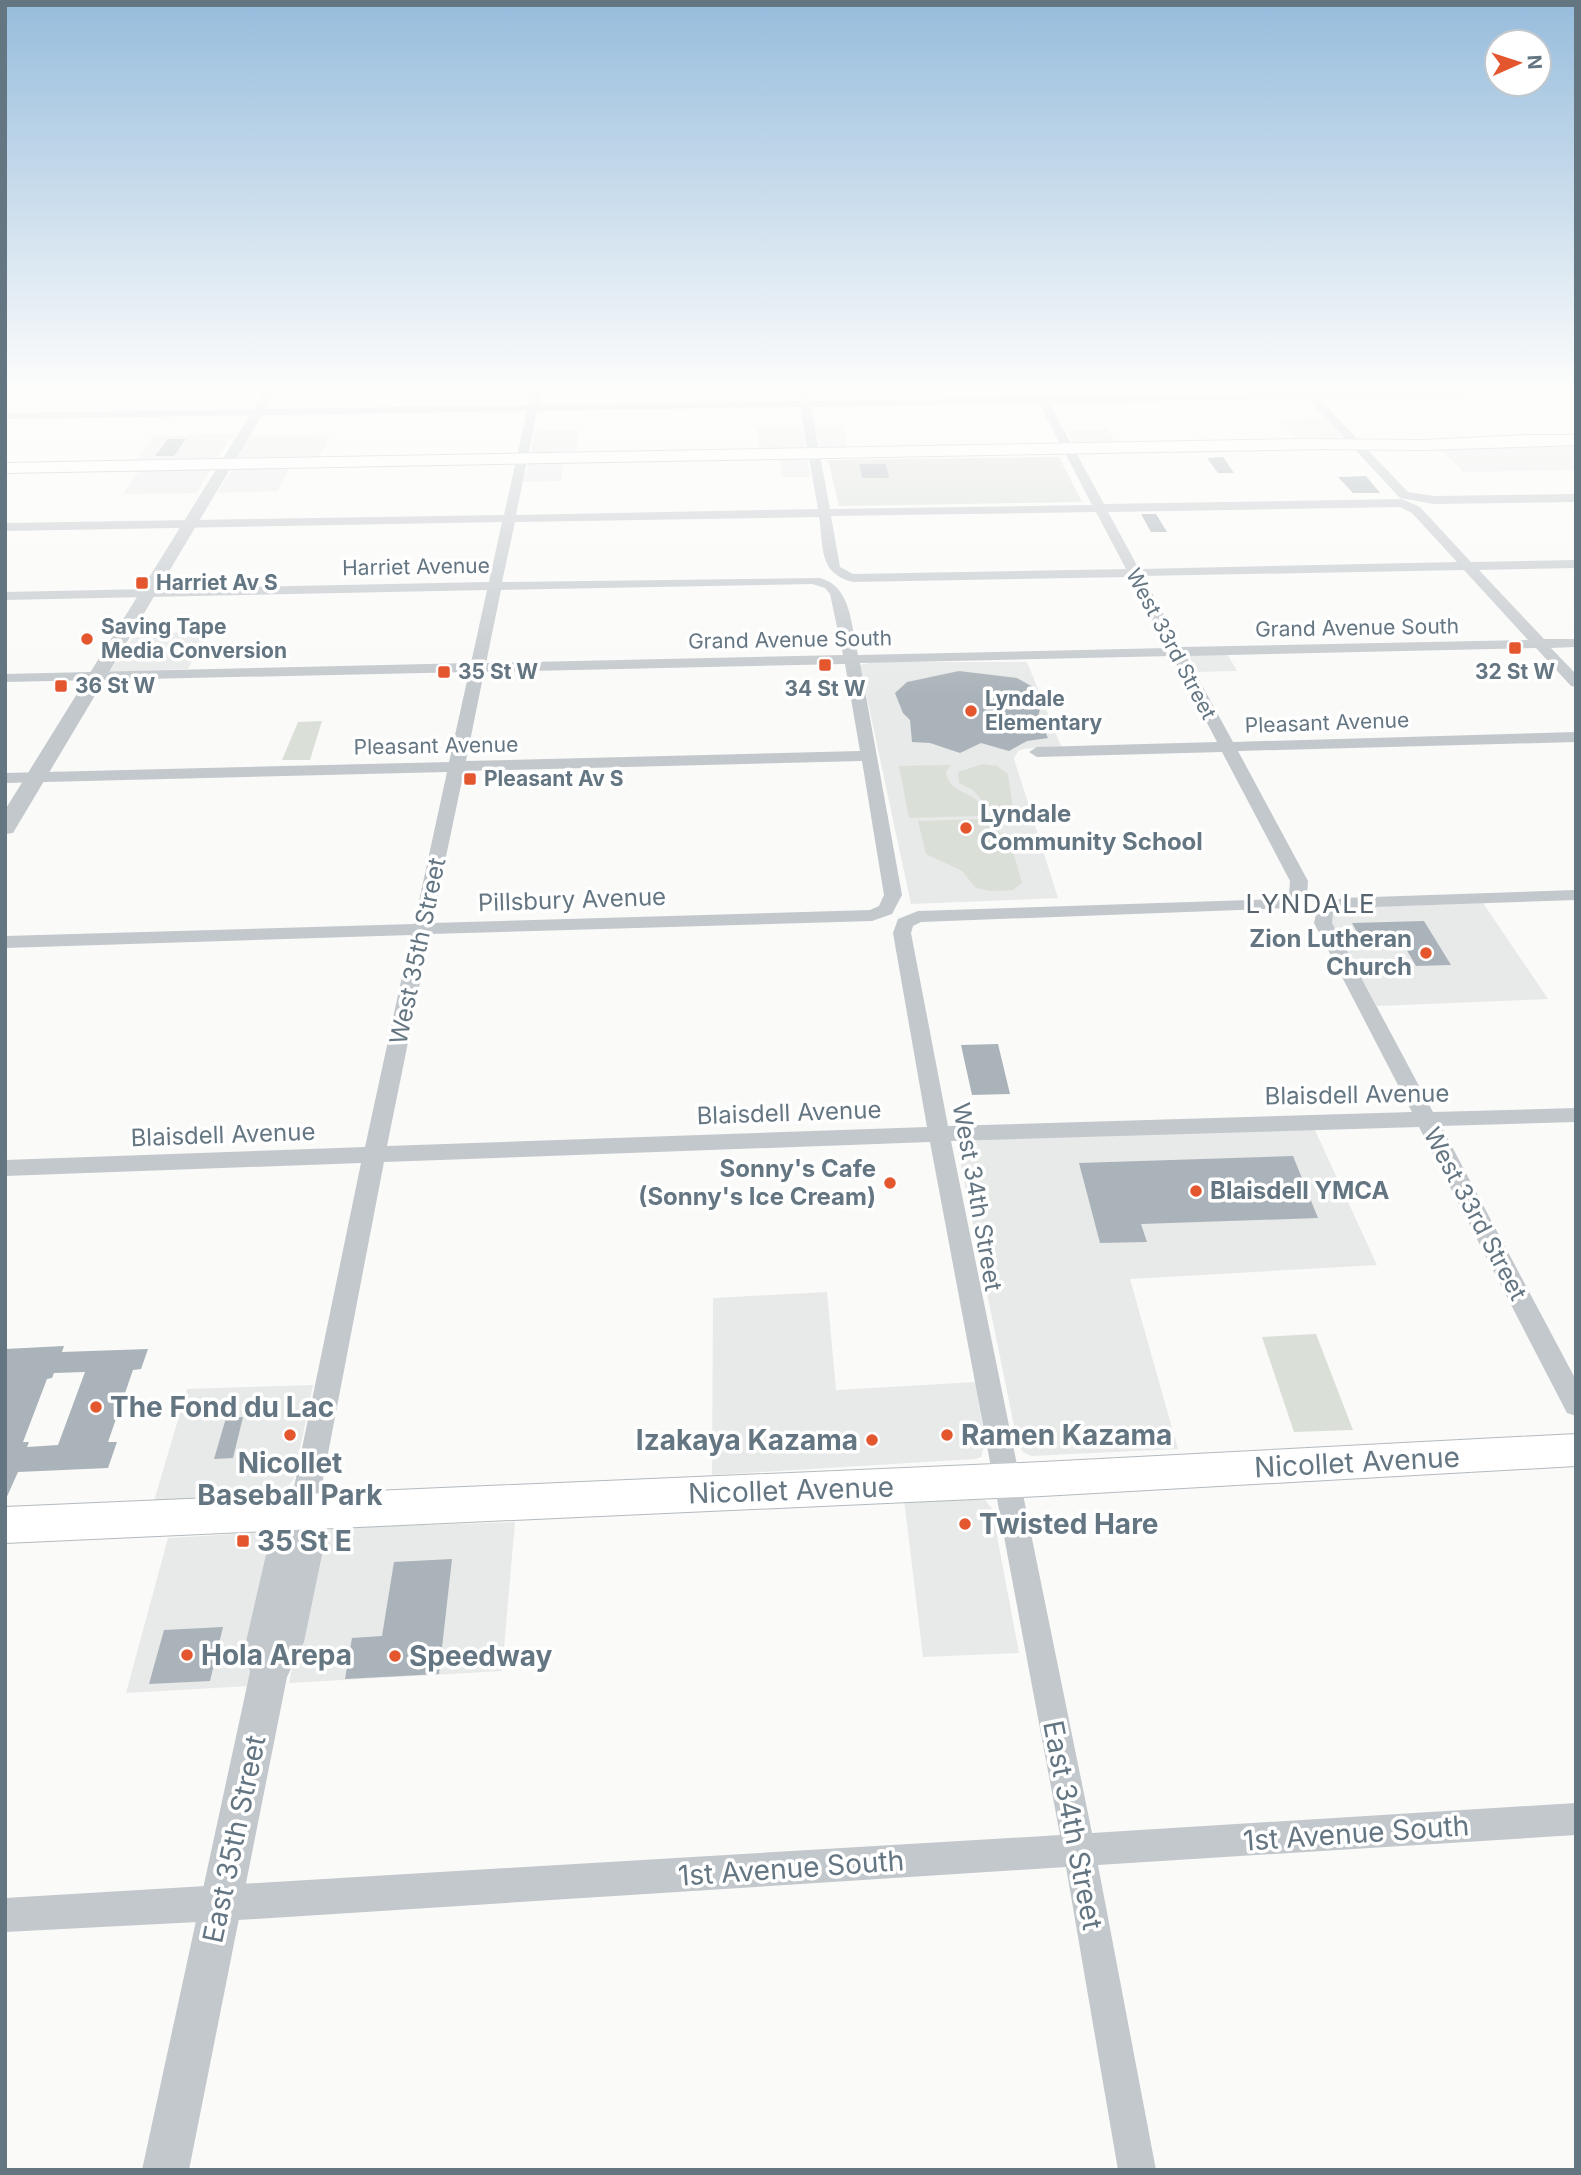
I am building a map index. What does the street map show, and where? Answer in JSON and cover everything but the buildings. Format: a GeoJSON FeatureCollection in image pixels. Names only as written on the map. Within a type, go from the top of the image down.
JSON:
{"type":"FeatureCollection","features":[{"type":"Feature","properties":{"kind":"main road","name":"Nicollet Avenue"},"geometry":{"type":"LineString","coordinates":[[5,1525],[1007,1481],[1576,1450]]}},
{"type":"Feature","properties":{"kind":"street"},"geometry":{"type":"LineString","coordinates":[[5,828],[207,494]]}},
{"type":"Feature","properties":{"kind":"street","name":"West 35th Street"},"geometry":{"type":"LineString","coordinates":[[291,1512],[374,1155],[514,494]]}},
{"type":"Feature","properties":{"kind":"street"},"geometry":{"type":"LineString","coordinates":[[820,494],[834,568],[842,575],[866,579],[1576,564]]}},
{"type":"Feature","properties":{"kind":"street","name":"West 33rd Street"},"geometry":{"type":"LineString","coordinates":[[1092,494],[1299,881],[1298,896]]}},
{"type":"Feature","properties":{"kind":"street"},"geometry":{"type":"LineString","coordinates":[[1402,494],[1576,683]]}},
{"type":"Feature","properties":{"kind":"street"},"geometry":{"type":"LineString","coordinates":[[5,527],[1576,498]]}},
{"type":"Feature","properties":{"kind":"street","name":"Harriet Avenue"},"geometry":{"type":"LineString","coordinates":[[5,596],[812,580],[827,583]]}},
{"type":"Feature","properties":{"kind":"street","name":"West 34th Street"},"geometry":{"type":"LineString","coordinates":[[827,583],[837,594],[852,660],[896,916],[902,933],[972,1318],[1007,1481]]}},
{"type":"Feature","properties":{"kind":"street","name":"Grand Avenue South"},"geometry":{"type":"LineString","coordinates":[[5,678],[1576,643]]}},
{"type":"Feature","properties":{"kind":"street","name":"Pleasant Avenue"},"geometry":{"type":"LineString","coordinates":[[1037,752],[1576,737]]}},
{"type":"Feature","properties":{"kind":"street","name":"Pleasant Avenue"},"geometry":{"type":"LineString","coordinates":[[5,778],[867,756]]}},
{"type":"Feature","properties":{"kind":"street","name":"West 33rd Street"},"geometry":{"type":"LineString","coordinates":[[1576,895],[1343,902],[1324,909],[1323,923],[1576,1405]]}},
{"type":"Feature","properties":{"kind":"street","name":"Pillsbury Avenue"},"geometry":{"type":"LineString","coordinates":[[5,942],[872,915],[918,917],[1285,904],[1298,896]]}},
{"type":"Feature","properties":{"kind":"street","name":"Blaisdell Avenue"},"geometry":{"type":"LineString","coordinates":[[5,1168],[939,1134],[1576,1115]]}},
{"type":"Feature","properties":{"kind":"street","name":"East 34th Street"},"geometry":{"type":"LineString","coordinates":[[1007,1481],[1079,1850],[1137,2170]]}},
{"type":"Feature","properties":{"kind":"street","name":"East 35th Street"},"geometry":{"type":"LineString","coordinates":[[165,2170],[268,1672],[286,1642],[306,1545],[291,1512]]}},
{"type":"Feature","properties":{"kind":"street","name":"1st Avenue South"},"geometry":{"type":"LineString","coordinates":[[5,1915],[220,1904],[1576,1819]]}},
{"type":"Feature","properties":{"kind":"shaded area"},"geometry":{"type":"Polygon","coordinates":[[[836,494],[1078,494],[1082,502],[839,506],[836,494]]]}},
{"type":"Feature","properties":{"kind":"shaded area"},"geometry":{"type":"Polygon","coordinates":[[[208,632],[188,669],[109,672],[136,633],[208,632]]]}},
{"type":"Feature","properties":{"kind":"shaded area"},"geometry":{"type":"Polygon","coordinates":[[[1189,655],[1228,655],[1237,671],[1196,672],[1189,655]]]}},
{"type":"Feature","properties":{"kind":"shaded area","name":"Lyndale Community School"},"geometry":{"type":"Polygon","coordinates":[[[873,662],[1027,662],[1061,746],[1024,749],[1018,751],[1014,759],[1058,898],[911,904],[860,665],[873,662]]]}},
{"type":"Feature","properties":{"kind":"shaded area"},"geometry":{"type":"Polygon","coordinates":[[[322,721],[310,760],[282,760],[298,722],[322,721]]]}},
{"type":"Feature","properties":{"kind":"shaded area"},"geometry":{"type":"Polygon","coordinates":[[[983,764],[997,766],[1008,774],[1013,809],[990,810],[973,790],[959,783],[958,772],[983,764]]]}},
{"type":"Feature","properties":{"kind":"shaded area"},"geometry":{"type":"Polygon","coordinates":[[[951,765],[946,772],[947,778],[954,786],[978,801],[979,816],[909,818],[899,766],[951,765]]]}},
{"type":"Feature","properties":{"kind":"shaded area"},"geometry":{"type":"Polygon","coordinates":[[[979,819],[1009,838],[1022,883],[1013,890],[991,891],[976,888],[962,871],[926,854],[918,821],[979,819]]]}},
{"type":"Feature","properties":{"kind":"shaded area"},"geometry":{"type":"Polygon","coordinates":[[[1483,903],[1548,999],[1377,1006],[1328,917],[1336,908],[1483,903]]]}},
{"type":"Feature","properties":{"kind":"shaded area"},"geometry":{"type":"Polygon","coordinates":[[[1314,1128],[1377,1265],[1130,1279],[1178,1449],[1031,1456],[1023,1452],[1018,1445],[958,1151],[961,1143],[970,1138],[1314,1128]]]}},
{"type":"Feature","properties":{"kind":"shaded area"},"geometry":{"type":"Polygon","coordinates":[[[827,1292],[836,1390],[976,1382],[985,1444],[981,1457],[712,1475],[713,1298],[827,1292]]]}},
{"type":"Feature","properties":{"kind":"shaded area"},"geometry":{"type":"Polygon","coordinates":[[[1316,1334],[1353,1430],[1294,1432],[1262,1337],[1316,1334]]]}},
{"type":"Feature","properties":{"kind":"shaded area"},"geometry":{"type":"Polygon","coordinates":[[[313,1385],[294,1479],[287,1487],[277,1493],[154,1501],[187,1389],[313,1385]]]}},
{"type":"Feature","properties":{"kind":"shaded area"},"geometry":{"type":"Polygon","coordinates":[[[977,1497],[986,1501],[992,1509],[1019,1653],[923,1657],[904,1499],[977,1497]]]}},
{"type":"Feature","properties":{"kind":"shaded area"},"geometry":{"type":"Polygon","coordinates":[[[515,1522],[502,1671],[289,1683],[316,1545],[325,1532],[335,1528],[515,1522]]]}},
{"type":"Feature","properties":{"kind":"shaded area"},"geometry":{"type":"Polygon","coordinates":[[[268,1532],[276,1538],[250,1686],[126,1693],[168,1538],[268,1532]]]}},
{"type":"Feature","properties":{"kind":"place","name":"Harriet Av S"},"geometry":{"type":"Point","coordinates":[142,583]}},
{"type":"Feature","properties":{"kind":"place","name":"Saving Tape Media Conversion"},"geometry":{"type":"Point","coordinates":[87,639]}},
{"type":"Feature","properties":{"kind":"place","name":"32 St W"},"geometry":{"type":"Point","coordinates":[1515,648]}},
{"type":"Feature","properties":{"kind":"place","name":"34 St W"},"geometry":{"type":"Point","coordinates":[825,665]}},
{"type":"Feature","properties":{"kind":"place","name":"35 St W"},"geometry":{"type":"Point","coordinates":[444,672]}},
{"type":"Feature","properties":{"kind":"place","name":"36 St W"},"geometry":{"type":"Point","coordinates":[61,686]}},
{"type":"Feature","properties":{"kind":"place","name":"Lyndale Elementary"},"geometry":{"type":"Point","coordinates":[971,711]}},
{"type":"Feature","properties":{"kind":"place","name":"Pleasant Av S"},"geometry":{"type":"Point","coordinates":[470,779]}},
{"type":"Feature","properties":{"kind":"place","name":"Lyndale Community School"},"geometry":{"type":"Point","coordinates":[966,828]}},
{"type":"Feature","properties":{"kind":"place","name":"Zion Lutheran Church"},"geometry":{"type":"Point","coordinates":[1426,953]}},
{"type":"Feature","properties":{"kind":"place","name":"Sonny's Cafe (Sonny's Ice Cream)"},"geometry":{"type":"Point","coordinates":[890,1183]}},
{"type":"Feature","properties":{"kind":"place","name":"Blaisdell YMCA"},"geometry":{"type":"Point","coordinates":[1196,1191]}},
{"type":"Feature","properties":{"kind":"place","name":"The Fond du Lac"},"geometry":{"type":"Point","coordinates":[96,1407]}},
{"type":"Feature","properties":{"kind":"place","name":"Nicollet Baseball Park"},"geometry":{"type":"Point","coordinates":[290,1435]}},
{"type":"Feature","properties":{"kind":"place","name":"Ramen Kazama"},"geometry":{"type":"Point","coordinates":[947,1435]}},
{"type":"Feature","properties":{"kind":"place","name":"Izakaya Kazama"},"geometry":{"type":"Point","coordinates":[872,1440]}},
{"type":"Feature","properties":{"kind":"place","name":"Twisted Hare"},"geometry":{"type":"Point","coordinates":[965,1524]}},
{"type":"Feature","properties":{"kind":"place","name":"35 St E"},"geometry":{"type":"Point","coordinates":[243,1541]}},
{"type":"Feature","properties":{"kind":"place","name":"Hola Arepa"},"geometry":{"type":"Point","coordinates":[187,1655]}},
{"type":"Feature","properties":{"kind":"place","name":"Speedway"},"geometry":{"type":"Point","coordinates":[395,1656]}},
{"type":"Feature","properties":{"kind":"district","name":"LYNDALE"},"geometry":{"type":"Point","coordinates":[1311,904]}}]}
